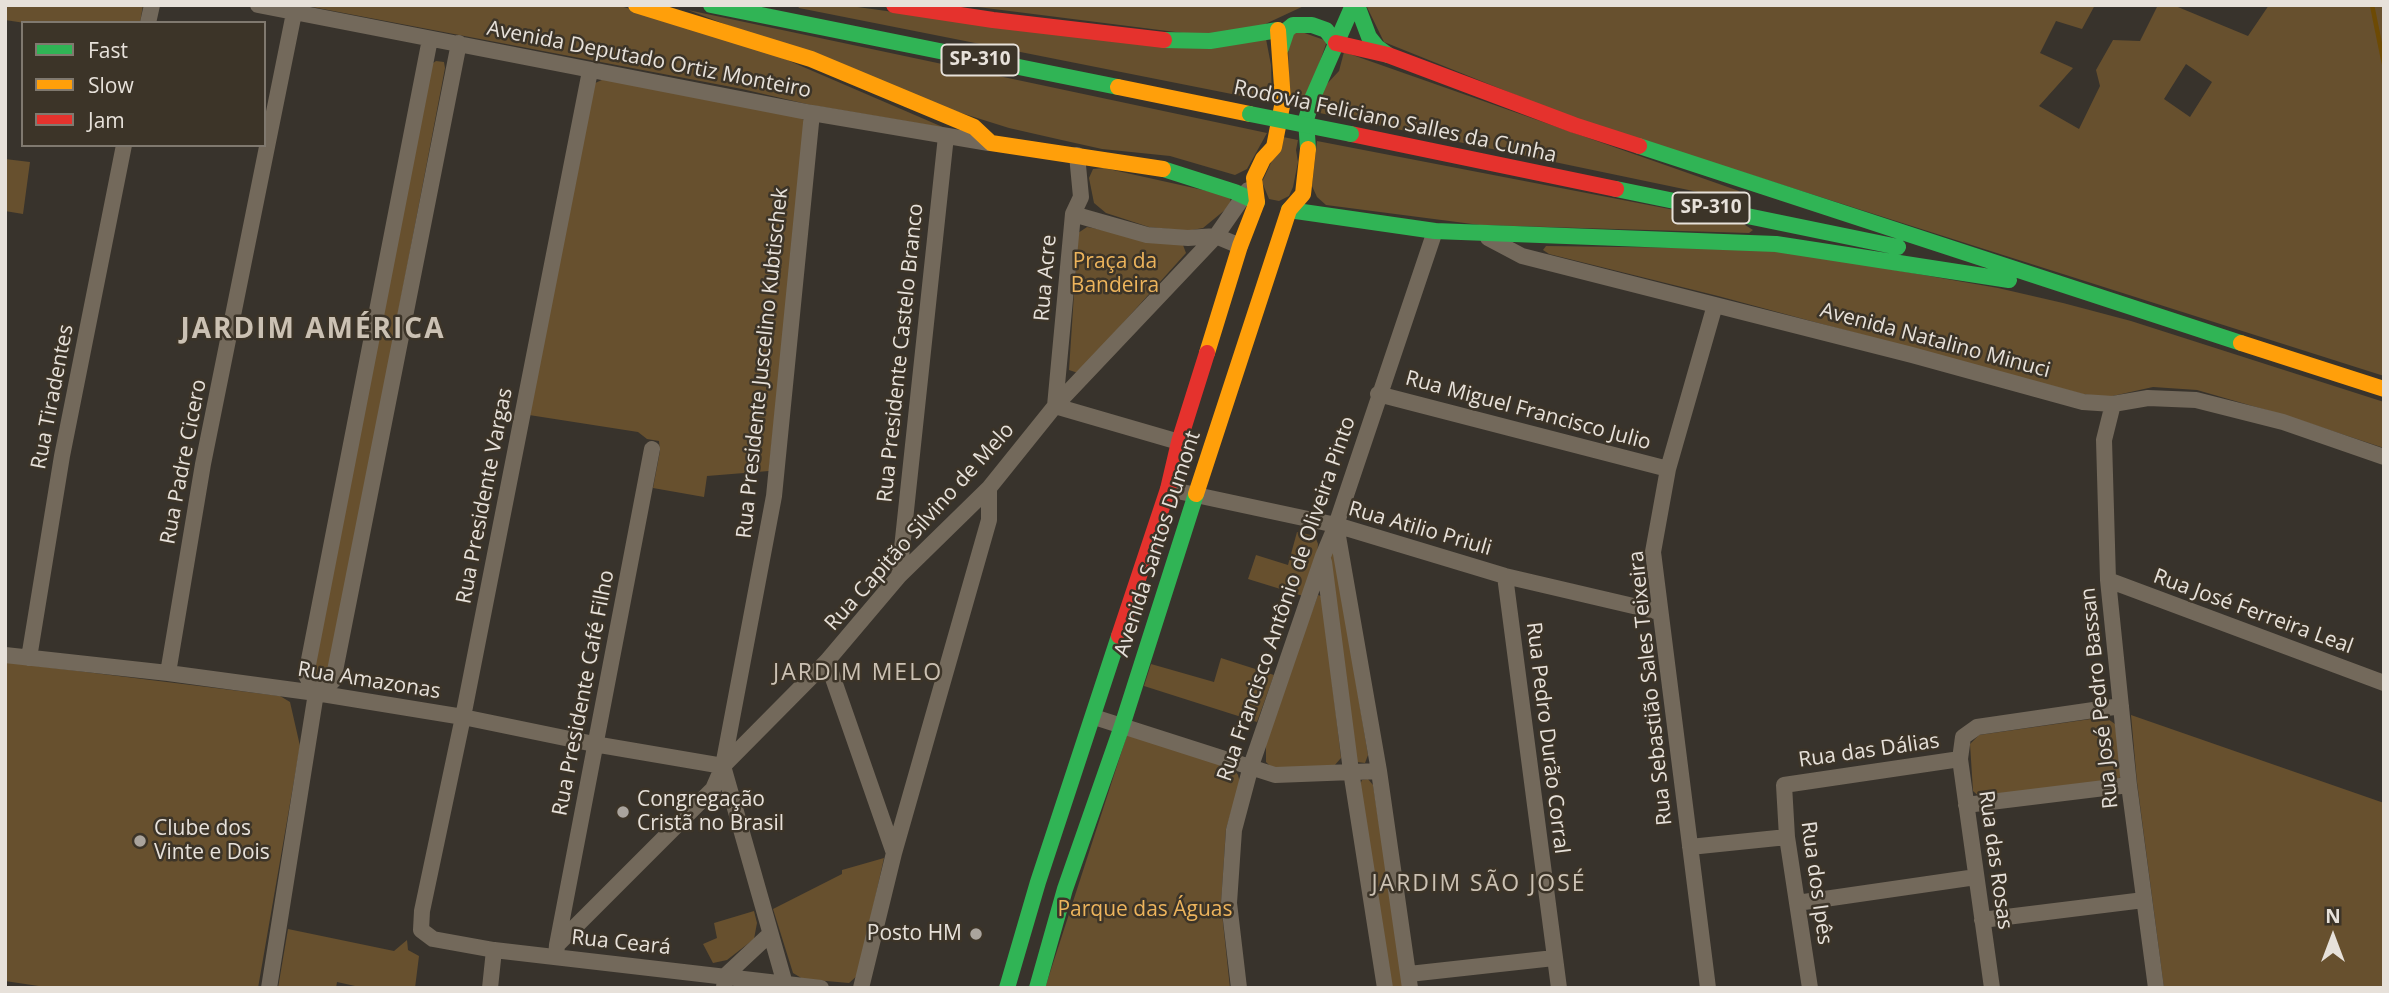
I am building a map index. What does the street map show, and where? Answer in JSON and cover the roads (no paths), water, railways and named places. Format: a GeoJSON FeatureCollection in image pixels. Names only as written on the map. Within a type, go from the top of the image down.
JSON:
{"type":"FeatureCollection","features":[{"type":"Feature","properties":{"kind":"main road"},"geometry":{"type":"LineString","coordinates":[[636,5],[811,59],[974,127],[991,144],[1166,169],[1279,212],[1289,210],[1434,232],[1776,243],[2070,288]]}},
{"type":"Feature","properties":{"kind":"main road","name":"Rodovia Feliciano Salles da Cunha"},"geometry":{"type":"LineString","coordinates":[[710,5],[1933,254],[2070,288]]}},
{"type":"Feature","properties":{"kind":"main road"},"geometry":{"type":"LineString","coordinates":[[894,5],[1158,40],[1210,41],[1285,27],[1312,25],[1326,30],[1336,43],[1388,55],[1574,125],[2070,288]]}},
{"type":"Feature","properties":{"kind":"main road"},"geometry":{"type":"LineString","coordinates":[[1355,5],[1369,37],[1388,55]]}},
{"type":"Feature","properties":{"kind":"main road","name":"Avenida Santos Dumont"},"geometry":{"type":"LineString","coordinates":[[1037,988],[1065,889],[1122,726],[1289,210],[1303,194],[1308,154],[1306,120],[1312,99],[1355,5]]}},
{"type":"Feature","properties":{"kind":"main road"},"geometry":{"type":"LineString","coordinates":[[1254,178],[1263,159],[1273,147],[1279,122],[1283,101],[1281,48],[1285,27],[1314,8]]}},
{"type":"Feature","properties":{"kind":"main road","name":"Avenida Santos Dumont"},"geometry":{"type":"LineString","coordinates":[[1007,988],[1038,882],[1168,489],[1179,442],[1240,246],[1251,200]]}},
{"type":"Feature","properties":{"kind":"main road","name":"SP-310"},"geometry":{"type":"LineString","coordinates":[[2070,288],[2384,389]]}},
{"type":"Feature","properties":{"kind":"street","name":"Avenida Deputado Ortiz Monteiro"},"geometry":{"type":"LineString","coordinates":[[258,5],[590,71],[991,144]]}},
{"type":"Feature","properties":{"kind":"street","name":"Rua Padre Cicero"},"geometry":{"type":"LineString","coordinates":[[168,673],[204,464],[294,13]]}},
{"type":"Feature","properties":{"kind":"street"},"geometry":{"type":"LineString","coordinates":[[269,988],[316,693],[306,675],[430,39]]}},
{"type":"Feature","properties":{"kind":"street"},"geometry":{"type":"LineString","coordinates":[[316,693],[333,681],[459,43]]}},
{"type":"Feature","properties":{"kind":"street","name":"Rua Presidente Vargas"},"geometry":{"type":"LineString","coordinates":[[421,930],[422,911],[463,717],[590,71]]}},
{"type":"Feature","properties":{"kind":"street","name":"Rua Presidente Juscelino Kubtischek"},"geometry":{"type":"LineString","coordinates":[[785,984],[723,766],[774,496],[812,113]]}},
{"type":"Feature","properties":{"kind":"street","name":"Rua Presidente Castelo Branco"},"geometry":{"type":"LineString","coordinates":[[899,576],[946,136]]}},
{"type":"Feature","properties":{"kind":"street","name":"Rua Tiradentes"},"geometry":{"type":"LineString","coordinates":[[29,657],[62,456],[124,147]]}},
{"type":"Feature","properties":{"kind":"street","name":"Rua Acre"},"geometry":{"type":"LineString","coordinates":[[1055,406],[1073,214],[1081,197],[1077,155]]}},
{"type":"Feature","properties":{"kind":"street","name":"Rua Capitão Silvino de Melo"},"geometry":{"type":"LineString","coordinates":[[557,951],[713,789],[723,766],[827,662],[899,576],[989,488],[1055,406],[1251,200],[1254,178]]}},
{"type":"Feature","properties":{"kind":"street"},"geometry":{"type":"LineString","coordinates":[[1073,214],[1147,235],[1188,238],[1216,236],[1240,246]]}},
{"type":"Feature","properties":{"kind":"street","name":"Rua Francisco Antônio de Oliveira Pinto"},"geometry":{"type":"LineString","coordinates":[[1239,988],[1229,903],[1234,830],[1251,766],[1336,525],[1434,232]]}},
{"type":"Feature","properties":{"kind":"street","name":"Avenida Natalino Minuci"},"geometry":{"type":"LineString","coordinates":[[1479,233],[1522,256],[1912,355],[2083,402],[2113,404],[2148,398],[2196,400],[2283,422],[2384,457]]}},
{"type":"Feature","properties":{"kind":"street","name":"Rua Sebastião Sales Teixeira"},"geometry":{"type":"LineString","coordinates":[[1708,988],[1653,552],[1668,469],[1715,305]]}},
{"type":"Feature","properties":{"kind":"street","name":"Rua Miguel Francisco Julio"},"geometry":{"type":"LineString","coordinates":[[1378,394],[1668,469]]}},
{"type":"Feature","properties":{"kind":"street","name":"Rua José Pedro Bassan"},"geometry":{"type":"LineString","coordinates":[[2113,404],[2104,440],[2108,580],[2129,785],[2156,988]]}},
{"type":"Feature","properties":{"kind":"street"},"geometry":{"type":"LineString","coordinates":[[1055,406],[1179,442]]}},
{"type":"Feature","properties":{"kind":"street","name":"Rua Presidente Café Filho"},"geometry":{"type":"LineString","coordinates":[[557,951],[594,744],[652,449]]}},
{"type":"Feature","properties":{"kind":"street"},"geometry":{"type":"LineString","coordinates":[[861,988],[894,853],[989,520],[989,488]]}},
{"type":"Feature","properties":{"kind":"street","name":"Rua Atilio Priuli"},"geometry":{"type":"LineString","coordinates":[[1168,489],[1336,525],[1505,576],[1659,612]]}},
{"type":"Feature","properties":{"kind":"street"},"geometry":{"type":"LineString","coordinates":[[1336,525],[1379,771],[1410,981],[1554,958]]}},
{"type":"Feature","properties":{"kind":"street"},"geometry":{"type":"LineString","coordinates":[[1323,556],[1351,771],[1385,988]]}},
{"type":"Feature","properties":{"kind":"street","name":"Rua Pedro Durão Corral"},"geometry":{"type":"LineString","coordinates":[[1505,576],[1559,988]]}},
{"type":"Feature","properties":{"kind":"street","name":"Rua José Ferreira Leal"},"geometry":{"type":"LineString","coordinates":[[2108,580],[2384,682]]}},
{"type":"Feature","properties":{"kind":"street","name":"Rua Amazonas"},"geometry":{"type":"LineString","coordinates":[[5,655],[316,693],[463,717],[594,744],[723,766]]}},
{"type":"Feature","properties":{"kind":"street"},"geometry":{"type":"LineString","coordinates":[[827,662],[894,853]]}},
{"type":"Feature","properties":{"kind":"street","name":"Rua das Dálias"},"geometry":{"type":"LineString","coordinates":[[1963,737],[1978,727],[2121,706]]}},
{"type":"Feature","properties":{"kind":"street"},"geometry":{"type":"LineString","coordinates":[[1094,717],[1275,775],[1379,771]]}},
{"type":"Feature","properties":{"kind":"street","name":"Rua das Rosas"},"geometry":{"type":"LineString","coordinates":[[1963,737],[1960,759],[1992,988]]}},
{"type":"Feature","properties":{"kind":"street","name":"Rua das Dálias"},"geometry":{"type":"LineString","coordinates":[[1784,785],[1960,759]]}},
{"type":"Feature","properties":{"kind":"street","name":"Rua dos Ipês"},"geometry":{"type":"LineString","coordinates":[[1784,785],[1787,837],[1810,988]]}},
{"type":"Feature","properties":{"kind":"street"},"geometry":{"type":"LineString","coordinates":[[1966,805],[2129,785]]}},
{"type":"Feature","properties":{"kind":"street"},"geometry":{"type":"LineString","coordinates":[[1690,847],[1787,837]]}},
{"type":"Feature","properties":{"kind":"street"},"geometry":{"type":"LineString","coordinates":[[1797,903],[1976,877]]}},
{"type":"Feature","properties":{"kind":"street"},"geometry":{"type":"LineString","coordinates":[[1038,882],[1065,889]]}},
{"type":"Feature","properties":{"kind":"street"},"geometry":{"type":"LineString","coordinates":[[1982,919],[2144,900]]}},
{"type":"Feature","properties":{"kind":"street","name":"Rua Ceará"},"geometry":{"type":"LineString","coordinates":[[421,930],[433,939],[494,950],[557,951],[725,982],[821,988]]}},
{"type":"Feature","properties":{"kind":"street"},"geometry":{"type":"LineString","coordinates":[[725,982],[770,933]]}},
{"type":"Feature","properties":{"kind":"street"},"geometry":{"type":"LineString","coordinates":[[490,988],[494,950]]}},
{"type":"Feature","properties":{"kind":"waterway"},"geometry":{"type":"LineString","coordinates":[[2372,5],[2384,64]]}},
{"type":"Feature","properties":{"kind":"place","name":"Congregação Cristã no Brasil"},"geometry":{"type":"Point","coordinates":[623,812]}},
{"type":"Feature","properties":{"kind":"place","name":"Clube dos Vinte e Dois"},"geometry":{"type":"Point","coordinates":[140,841]}},
{"type":"Feature","properties":{"kind":"place","name":"Posto HM"},"geometry":{"type":"Point","coordinates":[976,934]}},
{"type":"Feature","properties":{"kind":"district","name":"JARDIM AMÉRICA"},"geometry":{"type":"Point","coordinates":[313,330]}},
{"type":"Feature","properties":{"kind":"district","name":"JARDIM MELO"},"geometry":{"type":"Point","coordinates":[858,673]}},
{"type":"Feature","properties":{"kind":"district","name":"JARDIM SÃO JOSÉ"},"geometry":{"type":"Point","coordinates":[1479,884]}},
{"type":"Feature","properties":{"kind":"park label","name":"Praça da Bandeira"},"geometry":{"type":"Point","coordinates":[1115,274]}},
{"type":"Feature","properties":{"kind":"park label","name":"Parque das Águas"},"geometry":{"type":"Point","coordinates":[1145,910]}}]}
